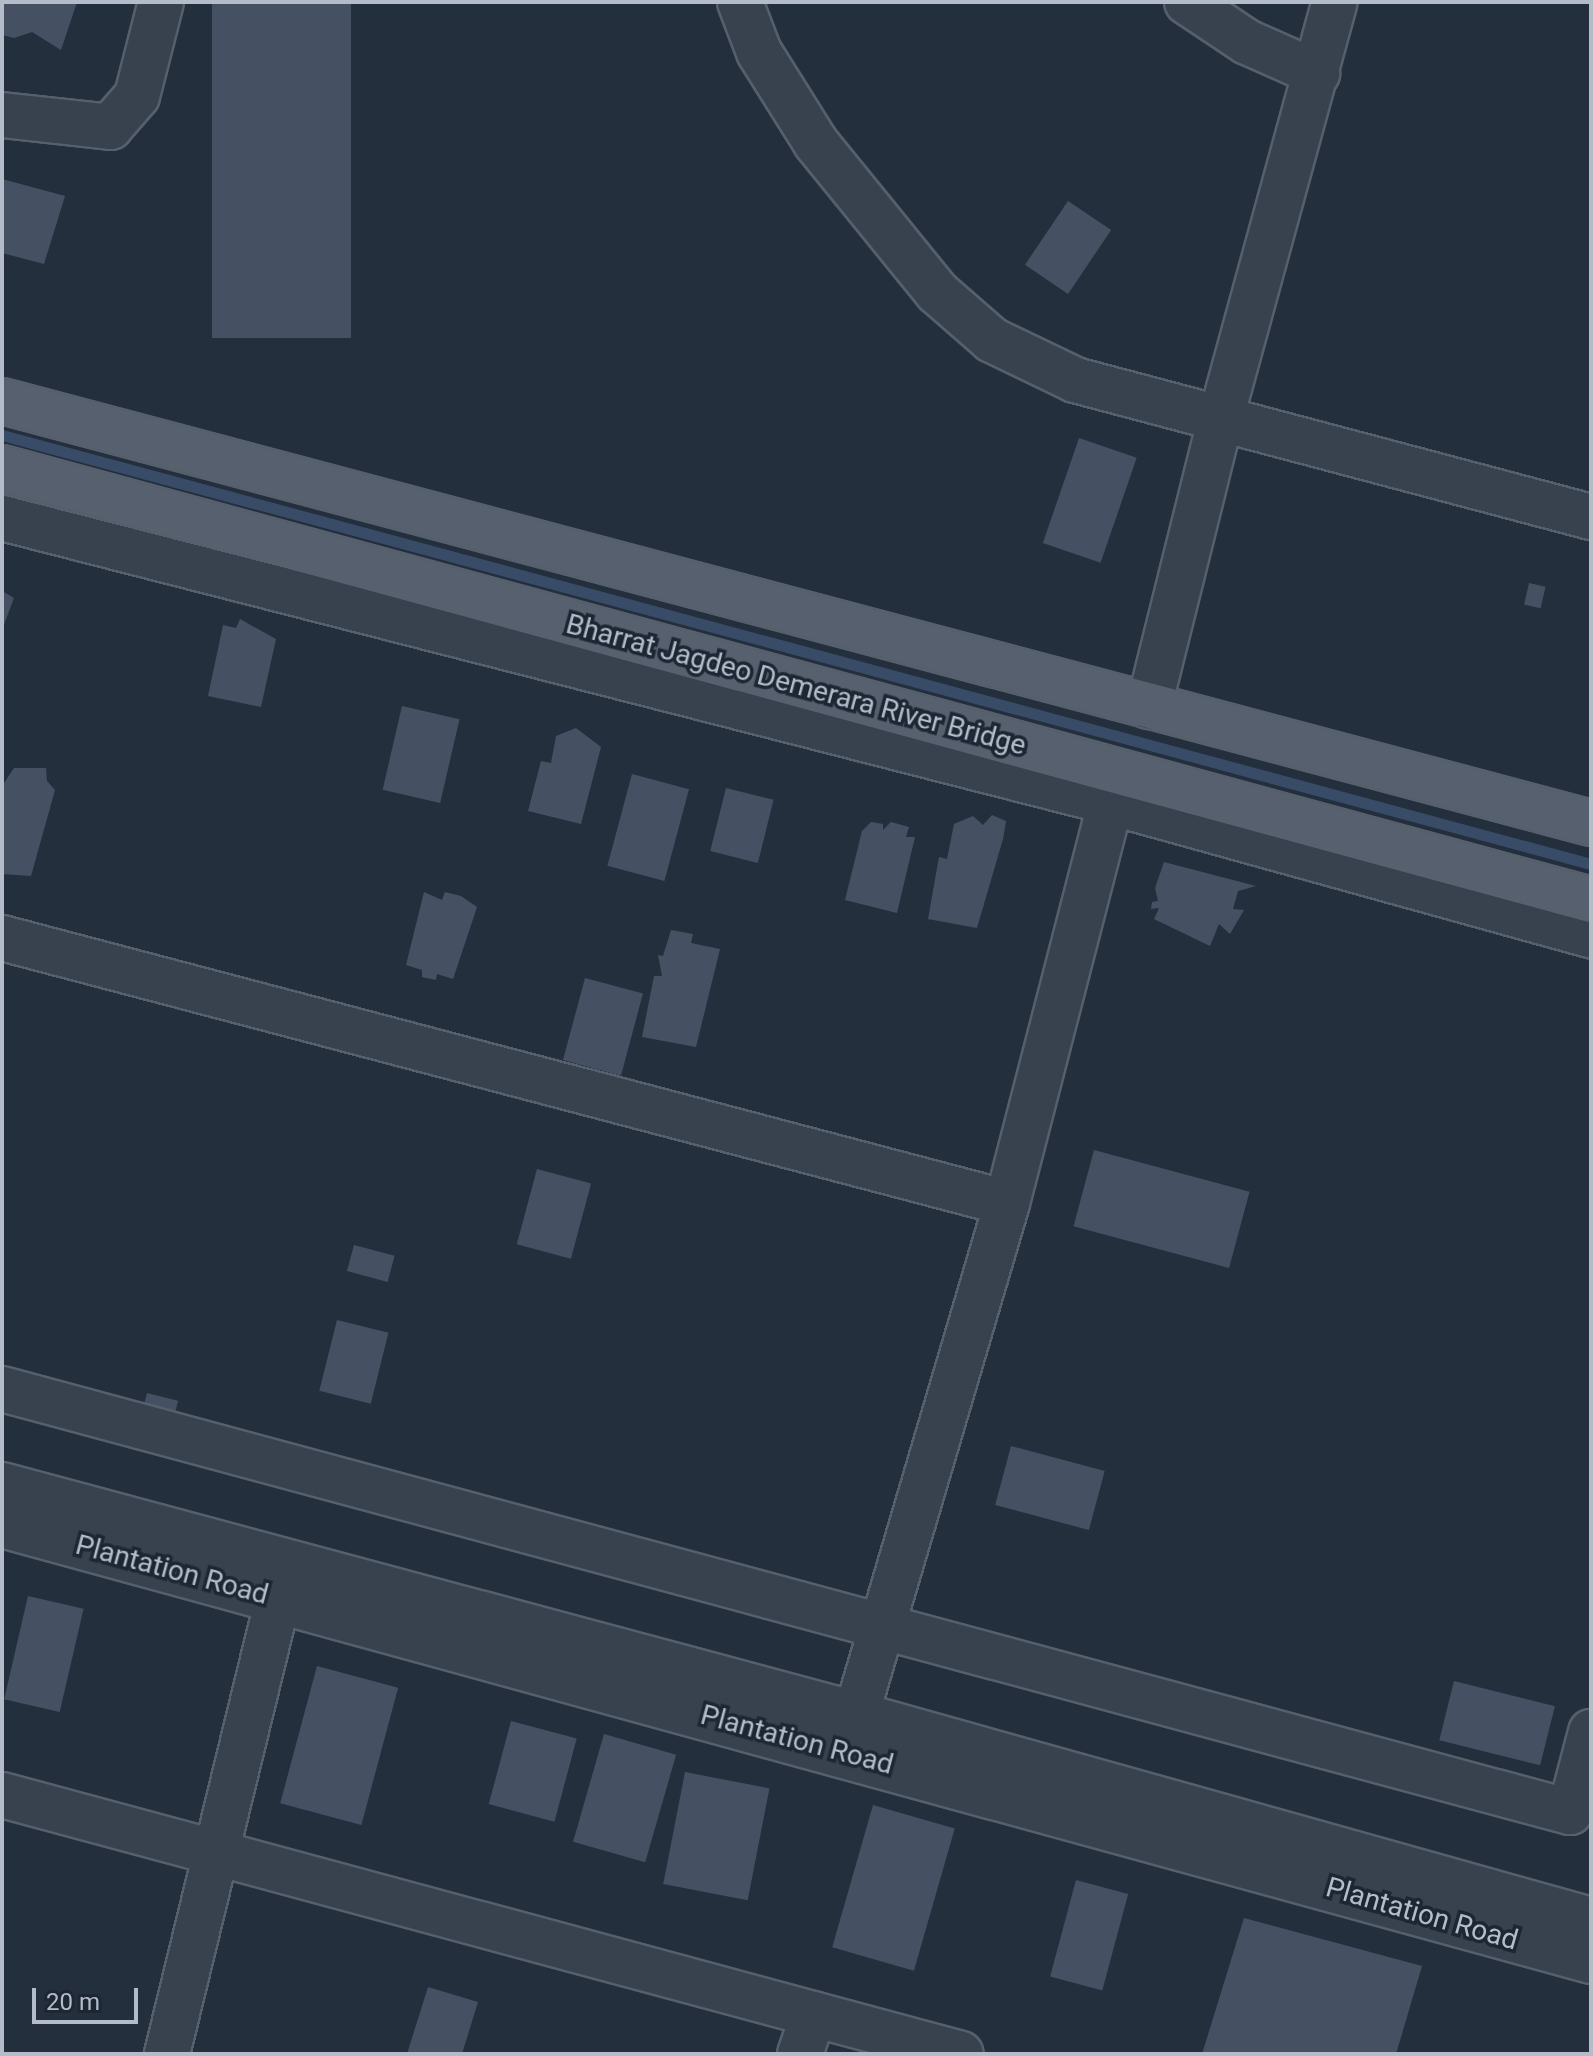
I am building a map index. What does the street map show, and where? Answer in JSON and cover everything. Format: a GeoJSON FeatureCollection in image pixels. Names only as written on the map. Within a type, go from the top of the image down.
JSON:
{"type":"FeatureCollection","features":[{"type":"Feature","properties":{"kind":"main road"},"geometry":{"type":"LineString","coordinates":[[2,401],[1591,823]]}},
{"type":"Feature","properties":{"kind":"main road","name":"Bharrat Jagdeo Demerara River Bridge"},"geometry":{"type":"LineString","coordinates":[[2,468],[1114,788],[1591,900]]}},
{"type":"Feature","properties":{"kind":"street"},"geometry":{"type":"LineString","coordinates":[[2,115],[110,127],[137,96],[161,2]]}},
{"type":"Feature","properties":{"kind":"street"},"geometry":{"type":"LineString","coordinates":[[740,2],[759,52],[816,143],[937,292],[992,340],[1075,380],[1220,421],[1591,517]]}},
{"type":"Feature","properties":{"kind":"street"},"geometry":{"type":"LineString","coordinates":[[1187,2],[1247,42],[1317,73]]}},
{"type":"Feature","properties":{"kind":"street"},"geometry":{"type":"LineString","coordinates":[[1149,706],[1220,421],[1335,2]]}},
{"type":"Feature","properties":{"kind":"street"},"geometry":{"type":"LineString","coordinates":[[2,518],[1114,788],[1591,935]]}},
{"type":"Feature","properties":{"kind":"street"},"geometry":{"type":"LineString","coordinates":[[850,1733],[1007,1203],[1114,788]]}},
{"type":"Feature","properties":{"kind":"street"},"geometry":{"type":"LineString","coordinates":[[2,938],[1007,1203]]}},
{"type":"Feature","properties":{"kind":"street"},"geometry":{"type":"LineString","coordinates":[[2,1389],[881,1629],[1570,1812],[1591,1732]]}},
{"type":"Feature","properties":{"kind":"street","name":"Plantation Road"},"geometry":{"type":"LineString","coordinates":[[2,1485],[850,1733],[1591,1961]]}},
{"type":"Feature","properties":{"kind":"street","name":"Plantation Road"},"geometry":{"type":"LineString","coordinates":[[2,1525],[278,1598],[850,1733],[1591,1920]]}},
{"type":"Feature","properties":{"kind":"street"},"geometry":{"type":"LineString","coordinates":[[167,2054],[278,1598]]}},
{"type":"Feature","properties":{"kind":"street"},"geometry":{"type":"LineString","coordinates":[[2,1795],[216,1852],[807,2034],[961,2054]]}},
{"type":"Feature","properties":{"kind":"building"},"geometry":{"type":"Polygon","coordinates":[[[2,2],[77,2],[61,50],[32,32],[14,38],[2,35],[2,2]]]}},
{"type":"Feature","properties":{"kind":"building"},"geometry":{"type":"Polygon","coordinates":[[[212,2],[351,2],[351,338],[212,338],[212,2]]]}},
{"type":"Feature","properties":{"kind":"building"},"geometry":{"type":"Polygon","coordinates":[[[2,179],[65,196],[44,264],[2,253],[2,179]]]}},
{"type":"Feature","properties":{"kind":"building"},"geometry":{"type":"Polygon","coordinates":[[[1068,201],[1111,230],[1068,294],[1025,265],[1068,201]]]}},
{"type":"Feature","properties":{"kind":"building"},"geometry":{"type":"Polygon","coordinates":[[[1079,438],[1137,458],[1101,563],[1043,543],[1079,438]]]}},
{"type":"Feature","properties":{"kind":"building"},"geometry":{"type":"Polygon","coordinates":[[[1529,583],[1546,587],[1541,608],[1524,604],[1529,583]]]}},
{"type":"Feature","properties":{"kind":"building"},"geometry":{"type":"Polygon","coordinates":[[[2,591],[14,598],[2,630],[2,591]]]}},
{"type":"Feature","properties":{"kind":"building"},"geometry":{"type":"Polygon","coordinates":[[[240,619],[276,639],[261,707],[208,696],[223,625],[236,628],[240,619]]]}},
{"type":"Feature","properties":{"kind":"building"},"geometry":{"type":"Polygon","coordinates":[[[402,706],[459,719],[440,803],[383,790],[402,706]]]}},
{"type":"Feature","properties":{"kind":"building"},"geometry":{"type":"Polygon","coordinates":[[[576,728],[601,747],[581,824],[528,811],[541,761],[551,763],[556,736],[576,728]]]}},
{"type":"Feature","properties":{"kind":"building"},"geometry":{"type":"Polygon","coordinates":[[[14,768],[46,768],[47,781],[55,790],[31,876],[2,874],[2,786],[14,768]]]}},
{"type":"Feature","properties":{"kind":"building"},"geometry":{"type":"Polygon","coordinates":[[[632,774],[689,789],[664,881],[607,866],[632,774]]]}},
{"type":"Feature","properties":{"kind":"building"},"geometry":{"type":"Polygon","coordinates":[[[726,788],[774,800],[758,863],[710,851],[726,788]]]}},
{"type":"Feature","properties":{"kind":"building"},"geometry":{"type":"Polygon","coordinates":[[[992,815],[1006,821],[977,928],[928,919],[939,857],[947,859],[954,824],[973,816],[983,825],[992,815]]]}},
{"type":"Feature","properties":{"kind":"building"},"geometry":{"type":"Polygon","coordinates":[[[871,822],[883,824],[883,830],[891,822],[909,827],[906,837],[915,837],[897,913],[845,900],[862,831],[871,822]]]}},
{"type":"Feature","properties":{"kind":"building"},"geometry":{"type":"Polygon","coordinates":[[[1164,862],[1256,886],[1238,891],[1233,909],[1244,910],[1230,934],[1219,924],[1210,946],[1154,919],[1159,908],[1151,909],[1152,902],[1158,901],[1155,888],[1164,862]]]}},
{"type":"Feature","properties":{"kind":"building"},"geometry":{"type":"Polygon","coordinates":[[[424,892],[442,900],[445,892],[461,896],[477,907],[453,979],[437,974],[436,980],[422,977],[422,970],[406,965],[424,892]]]}},
{"type":"Feature","properties":{"kind":"building"},"geometry":{"type":"Polygon","coordinates":[[[671,930],[693,934],[691,943],[720,949],[696,1047],[642,1037],[654,976],[662,976],[658,955],[663,956],[671,930]]]}},
{"type":"Feature","properties":{"kind":"building"},"geometry":{"type":"Polygon","coordinates":[[[585,978],[643,994],[621,1076],[563,1060],[585,978]]]}},
{"type":"Feature","properties":{"kind":"building"},"geometry":{"type":"Polygon","coordinates":[[[1094,1150],[1250,1192],[1229,1268],[1074,1226],[1094,1150]]]}},
{"type":"Feature","properties":{"kind":"building"},"geometry":{"type":"Polygon","coordinates":[[[537,1169],[591,1183],[571,1259],[517,1244],[537,1169]]]}},
{"type":"Feature","properties":{"kind":"building"},"geometry":{"type":"Polygon","coordinates":[[[354,1245],[395,1256],[388,1282],[347,1271],[354,1245]]]}},
{"type":"Feature","properties":{"kind":"building"},"geometry":{"type":"Polygon","coordinates":[[[337,1320],[388,1333],[371,1404],[319,1391],[337,1320]]]}},
{"type":"Feature","properties":{"kind":"building"},"geometry":{"type":"Polygon","coordinates":[[[147,1393],[178,1401],[173,1419],[142,1411],[147,1393]]]}},
{"type":"Feature","properties":{"kind":"building"},"geometry":{"type":"Polygon","coordinates":[[[1011,1446],[1105,1471],[1089,1530],[995,1505],[1011,1446]]]}},
{"type":"Feature","properties":{"kind":"building"},"geometry":{"type":"Polygon","coordinates":[[[28,1596],[84,1609],[60,1712],[4,1699],[28,1596]]]}},
{"type":"Feature","properties":{"kind":"building"},"geometry":{"type":"Polygon","coordinates":[[[317,1666],[398,1688],[361,1825],[280,1803],[317,1666]]]}},
{"type":"Feature","properties":{"kind":"building"},"geometry":{"type":"Polygon","coordinates":[[[1454,1681],[1555,1706],[1540,1765],[1439,1740],[1454,1681]]]}},
{"type":"Feature","properties":{"kind":"building"},"geometry":{"type":"Polygon","coordinates":[[[511,1721],[577,1739],[554,1822],[489,1804],[511,1721]]]}},
{"type":"Feature","properties":{"kind":"building"},"geometry":{"type":"Polygon","coordinates":[[[604,1734],[676,1755],[645,1862],[573,1842],[604,1734]]]}},
{"type":"Feature","properties":{"kind":"building"},"geometry":{"type":"Polygon","coordinates":[[[685,1772],[769,1788],[748,1900],[663,1884],[685,1772]]]}},
{"type":"Feature","properties":{"kind":"building"},"geometry":{"type":"Polygon","coordinates":[[[873,1805],[955,1828],[914,1971],[832,1947],[873,1805]]]}},
{"type":"Feature","properties":{"kind":"building"},"geometry":{"type":"Polygon","coordinates":[[[1076,1880],[1128,1894],[1102,1991],[1050,1977],[1076,1880]]]}},
{"type":"Feature","properties":{"kind":"building"},"geometry":{"type":"Polygon","coordinates":[[[1244,1918],[1422,1966],[1396,2054],[1202,2054],[1244,1918]]]}},
{"type":"Feature","properties":{"kind":"building"},"geometry":{"type":"Polygon","coordinates":[[[428,1987],[478,2002],[462,2054],[407,2054],[428,1987]]]}},
{"type":"Feature","properties":{"kind":"waterway"},"geometry":{"type":"LineString","coordinates":[[2,435],[1591,864]]}}]}
